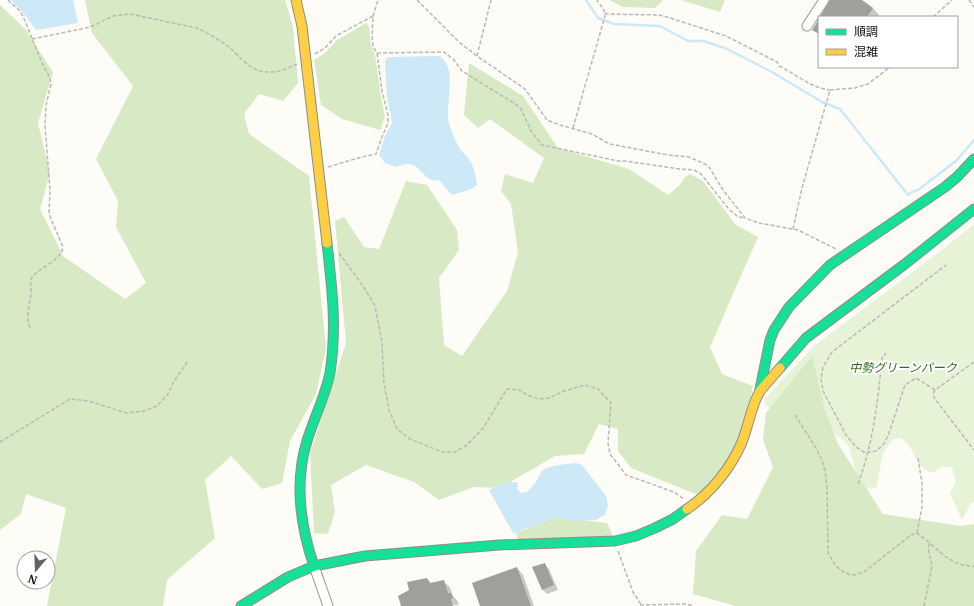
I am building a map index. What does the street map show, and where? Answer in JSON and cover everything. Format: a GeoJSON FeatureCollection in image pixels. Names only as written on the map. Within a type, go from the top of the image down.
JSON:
{"type":"FeatureCollection","features":[{"type":"Feature","properties":{"kind":"street"},"geometry":{"type":"LineString","coordinates":[[296,0],[302,26],[306,59],[334,305],[335,328],[333,354],[324,393],[306,443],[301,466],[299,488],[302,527],[307,548],[328,606]]}},
{"type":"Feature","properties":{"kind":"street"},"geometry":{"type":"LineString","coordinates":[[807,26],[824,0]]}},
{"type":"Feature","properties":{"kind":"street"},"geometry":{"type":"LineString","coordinates":[[242,606],[288,577],[314,566],[364,556],[498,545],[615,541],[632,538],[648,532],[681,515],[701,500],[732,463],[743,440],[752,408],[760,391],[770,340],[774,330],[789,307],[830,265],[945,187],[974,159]]}},
{"type":"Feature","properties":{"kind":"street"},"geometry":{"type":"LineString","coordinates":[[760,391],[806,338],[906,264],[974,209]]}},
{"type":"Feature","properties":{"kind":"path"},"geometry":{"type":"LineString","coordinates":[[8,0],[23,16],[50,78],[51,84],[46,105],[44,125],[50,191],[49,214],[63,247],[63,250],[56,258],[32,277],[30,281],[31,295],[27,315],[30,328]]}},
{"type":"Feature","properties":{"kind":"path"},"geometry":{"type":"LineString","coordinates":[[318,169],[376,154],[388,123],[388,115],[382,91],[377,53],[373,43],[373,16],[378,0]]}},
{"type":"Feature","properties":{"kind":"path"},"geometry":{"type":"LineString","coordinates":[[417,0],[459,42],[525,89],[548,120],[592,134],[610,144],[689,157],[705,164],[709,167],[729,199],[745,218]]}},
{"type":"Feature","properties":{"kind":"path"},"geometry":{"type":"LineString","coordinates":[[477,56],[491,0]]}},
{"type":"Feature","properties":{"kind":"path"},"geometry":{"type":"LineString","coordinates":[[573,128],[605,16],[605,13],[596,0]]}},
{"type":"Feature","properties":{"kind":"path"},"geometry":{"type":"LineString","coordinates":[[934,16],[952,0]]}},
{"type":"Feature","properties":{"kind":"path"},"geometry":{"type":"LineString","coordinates":[[969,0],[974,6]]}},
{"type":"Feature","properties":{"kind":"path"},"geometry":{"type":"LineString","coordinates":[[605,13],[663,16],[726,36],[777,62],[779,66],[820,89],[830,90],[855,88],[868,84],[889,68]]}},
{"type":"Feature","properties":{"kind":"path"},"geometry":{"type":"LineString","coordinates":[[32,39],[86,28],[113,16],[130,14],[197,28],[207,32],[228,47],[254,69],[260,71],[278,72],[318,53],[336,36],[373,16]]}},
{"type":"Feature","properties":{"kind":"path"},"geometry":{"type":"LineString","coordinates":[[377,53],[444,52],[453,59],[462,71],[518,105],[521,108],[531,131],[542,144],[618,162],[625,161],[694,170],[701,174],[733,213],[758,223],[793,229],[846,254]]}},
{"type":"Feature","properties":{"kind":"path"},"geometry":{"type":"LineString","coordinates":[[793,229],[802,188],[830,90]]}},
{"type":"Feature","properties":{"kind":"path"},"geometry":{"type":"LineString","coordinates":[[327,248],[336,249],[363,286],[375,306],[382,342],[384,384],[389,410],[396,429],[410,439],[442,452],[454,452],[467,445],[483,428],[507,389],[520,390],[539,400],[585,385],[598,389],[611,403],[608,443],[610,454],[626,475],[674,492],[693,506]]}},
{"type":"Feature","properties":{"kind":"path"},"geometry":{"type":"LineString","coordinates":[[936,390],[916,378],[905,385],[886,442],[876,451],[868,452],[860,450],[853,444],[846,434],[825,395],[822,379],[825,362],[838,347],[946,265]]}},
{"type":"Feature","properties":{"kind":"path"},"geometry":{"type":"LineString","coordinates":[[858,484],[868,452],[878,397],[882,358],[886,353]]}},
{"type":"Feature","properties":{"kind":"path"},"geometry":{"type":"LineString","coordinates":[[0,442],[70,399],[88,401],[126,413],[144,411],[157,406],[168,394],[173,383],[188,361]]}},
{"type":"Feature","properties":{"kind":"path"},"geometry":{"type":"LineString","coordinates":[[974,362],[936,390],[933,394],[935,399],[974,450]]}},
{"type":"Feature","properties":{"kind":"path"},"geometry":{"type":"LineString","coordinates":[[795,415],[822,460],[827,487],[828,553],[836,566],[845,574],[854,576],[864,572],[911,534],[917,533],[951,561],[963,566],[974,566]]}},
{"type":"Feature","properties":{"kind":"path"},"geometry":{"type":"LineString","coordinates":[[917,533],[922,507],[922,483],[918,458]]}},
{"type":"Feature","properties":{"kind":"path"},"geometry":{"type":"LineString","coordinates":[[615,541],[633,592],[641,605],[686,604],[694,606]]}},
{"type":"Feature","properties":{"kind":"path"},"geometry":{"type":"LineString","coordinates":[[924,606],[932,566],[928,548],[930,544]]}},
{"type":"Feature","properties":{"kind":"green space"},"geometry":{"type":"Polygon","coordinates":[[[85,0],[285,0],[293,27],[298,83],[283,101],[259,94],[244,114],[249,134],[309,176],[326,348],[316,394],[290,441],[282,483],[262,489],[231,456],[205,480],[215,538],[167,580],[163,606],[47,606],[50,590],[56,590],[56,560],[66,508],[26,494],[21,514],[0,530],[0,5],[26,30],[53,72],[38,123],[50,173],[40,209],[63,256],[125,299],[146,283],[116,227],[118,201],[96,159],[133,86],[92,33],[85,0]]]}},
{"type":"Feature","properties":{"kind":"green space"},"geometry":{"type":"Polygon","coordinates":[[[609,0],[663,0],[655,8],[623,7],[609,0]]]}},
{"type":"Feature","properties":{"kind":"green space"},"geometry":{"type":"Polygon","coordinates":[[[681,0],[725,0],[720,12],[681,0]]]}},
{"type":"Feature","properties":{"kind":"green space"},"geometry":{"type":"Polygon","coordinates":[[[366,23],[369,27],[371,45],[375,54],[385,117],[380,130],[342,119],[321,105],[314,60],[325,53],[337,40],[366,23]]]}},
{"type":"Feature","properties":{"kind":"green space"},"geometry":{"type":"Polygon","coordinates":[[[469,63],[523,96],[558,148],[629,169],[668,195],[680,185],[684,178],[690,174],[703,181],[736,225],[758,237],[710,347],[722,374],[753,386],[744,434],[726,464],[698,495],[631,468],[618,451],[618,429],[599,424],[584,454],[555,456],[500,488],[474,487],[439,500],[414,482],[366,465],[331,485],[335,512],[328,534],[314,533],[310,453],[346,343],[335,221],[344,217],[364,247],[379,249],[406,181],[427,185],[457,230],[459,250],[439,278],[444,345],[462,356],[507,291],[518,252],[511,204],[501,191],[505,174],[533,183],[544,158],[490,119],[478,128],[464,115],[469,63]]]}},
{"type":"Feature","properties":{"kind":"green space","name":"中勢グリーンパーク"},"geometry":{"type":"Polygon","coordinates":[[[974,224],[974,502],[971,503],[962,520],[950,493],[956,482],[952,467],[942,467],[932,473],[927,471],[917,461],[907,443],[901,438],[893,439],[882,456],[876,488],[870,489],[864,487],[857,477],[849,446],[840,437],[804,418],[770,409],[765,404],[764,400],[814,346],[974,224]]]}},
{"type":"Feature","properties":{"kind":"green space"},"geometry":{"type":"Polygon","coordinates":[[[812,356],[825,410],[838,444],[883,514],[961,526],[974,524],[974,606],[736,606],[693,594],[696,551],[722,515],[747,519],[773,467],[763,440],[766,413],[812,356]]]}},
{"type":"Feature","properties":{"kind":"green space"},"geometry":{"type":"Polygon","coordinates":[[[555,517],[607,523],[613,536],[518,540],[516,533],[555,517]]]}},
{"type":"Feature","properties":{"kind":"water"},"geometry":{"type":"Polygon","coordinates":[[[11,0],[73,0],[78,23],[36,30],[11,0]]]}},
{"type":"Feature","properties":{"kind":"water"},"geometry":{"type":"Polygon","coordinates":[[[439,56],[445,61],[448,67],[450,84],[448,117],[450,125],[454,138],[460,149],[472,164],[477,185],[471,189],[452,195],[439,180],[426,177],[416,167],[406,164],[395,167],[385,163],[379,155],[385,136],[392,123],[387,98],[385,61],[388,57],[439,56]]]}},
{"type":"Feature","properties":{"kind":"water"},"geometry":{"type":"Polygon","coordinates":[[[576,463],[582,465],[606,496],[608,506],[605,515],[596,520],[575,521],[560,517],[551,518],[532,528],[526,528],[517,533],[513,533],[489,490],[506,482],[517,482],[517,489],[521,493],[527,492],[536,482],[541,472],[546,468],[576,463]]]}},
{"type":"Feature","properties":{"kind":"building"},"geometry":{"type":"Polygon","coordinates":[[[830,0],[862,0],[873,8],[868,16],[821,16],[830,0]]]}},
{"type":"Feature","properties":{"kind":"building"},"geometry":{"type":"Polygon","coordinates":[[[818,21],[818,33],[812,30],[818,21]]]}},
{"type":"Feature","properties":{"kind":"building"},"geometry":{"type":"Polygon","coordinates":[[[545,563],[554,585],[542,590],[532,567],[545,563]]]}},
{"type":"Feature","properties":{"kind":"building"},"geometry":{"type":"Polygon","coordinates":[[[517,567],[531,606],[480,606],[472,583],[517,567]]]}},
{"type":"Feature","properties":{"kind":"building"},"geometry":{"type":"Polygon","coordinates":[[[427,578],[430,583],[444,580],[448,593],[451,593],[453,598],[451,599],[453,606],[401,606],[398,596],[409,590],[407,582],[427,578]]]}},
{"type":"Feature","properties":{"kind":"waterway"},"geometry":{"type":"LineString","coordinates":[[586,0],[598,18],[614,24],[660,26],[688,41],[703,41],[725,48],[772,72],[822,102],[840,109],[908,195],[918,190],[956,161],[974,140]]}},
{"type":"Feature","properties":{"kind":"traffic: fast"},"geometry":{"type":"LineString","coordinates":[[760,389],[770,340],[774,330],[789,307],[830,265],[945,187],[974,159]]}},
{"type":"Feature","properties":{"kind":"traffic: fast"},"geometry":{"type":"LineString","coordinates":[[780,368],[806,338],[905,264],[974,209]]}},
{"type":"Feature","properties":{"kind":"traffic: fast"},"geometry":{"type":"LineString","coordinates":[[314,566],[302,520],[300,488],[303,457],[307,441],[328,382],[332,356],[333,308],[327,243]]}},
{"type":"Feature","properties":{"kind":"traffic: fast"},"geometry":{"type":"LineString","coordinates":[[241,606],[288,577],[314,566],[365,556],[499,545],[615,541],[636,536],[655,528],[673,519],[687,509]]}},
{"type":"Feature","properties":{"kind":"traffic: slow"},"geometry":{"type":"LineString","coordinates":[[296,0],[302,26],[327,243]]}},
{"type":"Feature","properties":{"kind":"traffic: slow"},"geometry":{"type":"LineString","coordinates":[[687,509],[712,488],[732,461],[742,442],[760,391],[780,368]]}}]}
